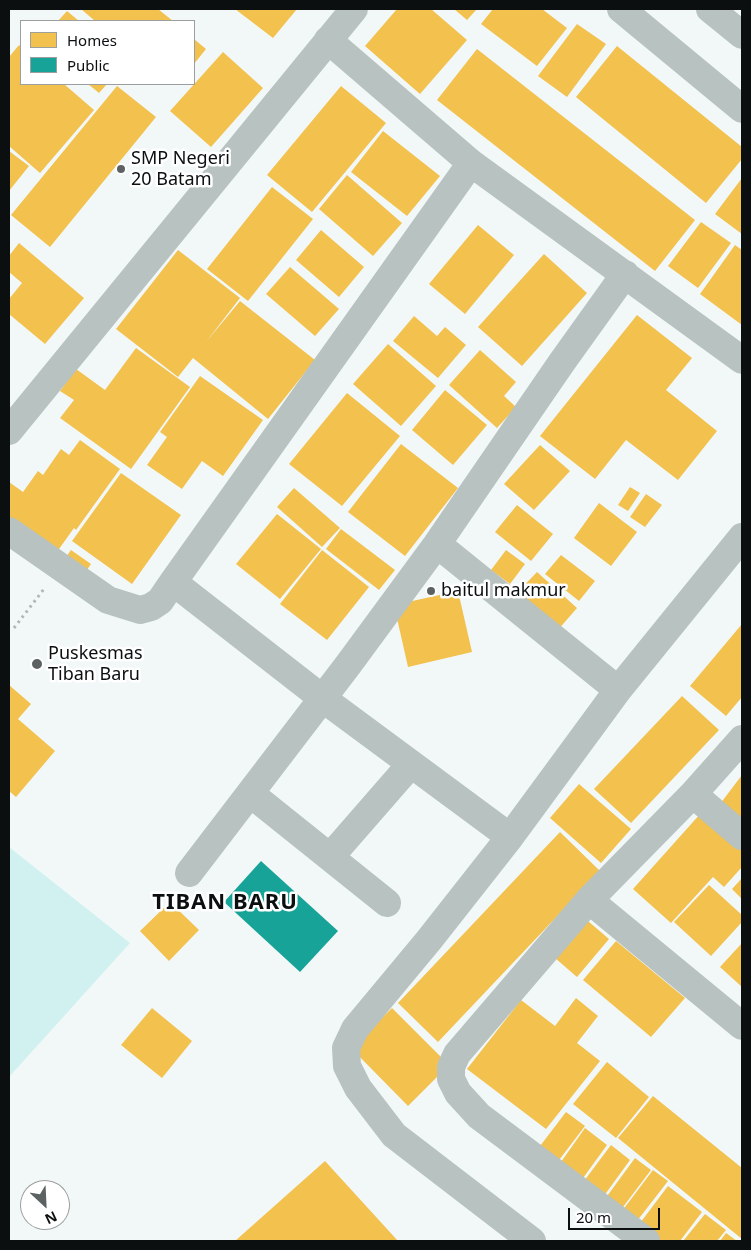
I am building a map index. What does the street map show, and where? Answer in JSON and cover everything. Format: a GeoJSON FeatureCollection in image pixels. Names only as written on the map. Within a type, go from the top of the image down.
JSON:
{"type":"FeatureCollection","features":[{"type":"Feature","properties":{"kind":"street"},"geometry":{"type":"LineString","coordinates":[[9,431],[354,9]]}},
{"type":"Feature","properties":{"kind":"street"},"geometry":{"type":"LineString","coordinates":[[621,9],[742,109]]}},
{"type":"Feature","properties":{"kind":"street"},"geometry":{"type":"LineString","coordinates":[[710,9],[742,35]]}},
{"type":"Feature","properties":{"kind":"street"},"geometry":{"type":"LineString","coordinates":[[328,40],[471,163],[742,360]]}},
{"type":"Feature","properties":{"kind":"street"},"geometry":{"type":"LineString","coordinates":[[9,531],[108,600],[140,610],[151,608],[160,601],[471,163]]}},
{"type":"Feature","properties":{"kind":"street"},"geometry":{"type":"LineString","coordinates":[[189,873],[251,794],[437,544],[562,362],[626,274]]}},
{"type":"Feature","properties":{"kind":"street"},"geometry":{"type":"LineString","coordinates":[[532,1241],[394,1135],[358,1088],[348,1066],[346,1048],[354,1029],[429,940],[510,837],[618,690],[742,537]]}},
{"type":"Feature","properties":{"kind":"street"},"geometry":{"type":"LineString","coordinates":[[437,544],[618,690]]}},
{"type":"Feature","properties":{"kind":"street"},"geometry":{"type":"LineString","coordinates":[[173,582],[322,698],[510,837]]}},
{"type":"Feature","properties":{"kind":"street"},"geometry":{"type":"LineString","coordinates":[[646,1241],[479,1116],[458,1094],[451,1079],[451,1067],[456,1054],[589,900],[693,794],[742,740]]}},
{"type":"Feature","properties":{"kind":"street"},"geometry":{"type":"LineString","coordinates":[[330,857],[411,764]]}},
{"type":"Feature","properties":{"kind":"street"},"geometry":{"type":"LineString","coordinates":[[251,794],[387,903]]}},
{"type":"Feature","properties":{"kind":"street"},"geometry":{"type":"LineString","coordinates":[[693,794],[742,836]]}},
{"type":"Feature","properties":{"kind":"street"},"geometry":{"type":"LineString","coordinates":[[589,900],[742,1026]]}},
{"type":"Feature","properties":{"kind":"path"},"geometry":{"type":"LineString","coordinates":[[14,628],[61,567]]}},
{"type":"Feature","properties":{"kind":"shaded area"},"geometry":{"type":"Polygon","coordinates":[[[9,847],[130,943],[9,1077],[9,847]]]}},
{"type":"Feature","properties":{"kind":"building: Homes"},"geometry":{"type":"Polygon","coordinates":[[[81,9],[158,9],[172,20],[94,20],[81,9]]]}},
{"type":"Feature","properties":{"kind":"building: Homes"},"geometry":{"type":"Polygon","coordinates":[[[235,9],[297,9],[273,38],[235,9]]]}},
{"type":"Feature","properties":{"kind":"building: Homes"},"geometry":{"type":"Polygon","coordinates":[[[397,9],[431,9],[467,40],[420,94],[365,46],[397,9]]]}},
{"type":"Feature","properties":{"kind":"building: Homes"},"geometry":{"type":"Polygon","coordinates":[[[454,9],[477,9],[467,20],[454,9]]]}},
{"type":"Feature","properties":{"kind":"building: Homes"},"geometry":{"type":"Polygon","coordinates":[[[493,9],[542,9],[567,28],[537,66],[481,24],[493,9]]]}},
{"type":"Feature","properties":{"kind":"building: Homes"},"geometry":{"type":"Polygon","coordinates":[[[67,11],[78,20],[59,20],[67,11]]]}},
{"type":"Feature","properties":{"kind":"building: Homes"},"geometry":{"type":"Polygon","coordinates":[[[577,24],[606,44],[567,97],[538,76],[577,24]]]}},
{"type":"Feature","properties":{"kind":"building: Homes"},"geometry":{"type":"Polygon","coordinates":[[[195,40],[206,49],[195,63],[195,40]]]}},
{"type":"Feature","properties":{"kind":"building: Homes"},"geometry":{"type":"Polygon","coordinates":[[[19,45],[20,85],[65,85],[94,110],[40,173],[9,146],[9,57],[19,45]]]}},
{"type":"Feature","properties":{"kind":"building: Homes"},"geometry":{"type":"Polygon","coordinates":[[[617,46],[742,147],[742,159],[706,203],[576,97],[617,46]]]}},
{"type":"Feature","properties":{"kind":"building: Homes"},"geometry":{"type":"Polygon","coordinates":[[[477,49],[695,220],[655,271],[437,100],[477,49]]]}},
{"type":"Feature","properties":{"kind":"building: Homes"},"geometry":{"type":"Polygon","coordinates":[[[223,52],[263,88],[211,147],[170,111],[223,52]]]}},
{"type":"Feature","properties":{"kind":"building: Homes"},"geometry":{"type":"Polygon","coordinates":[[[89,85],[106,85],[99,93],[89,85]]]}},
{"type":"Feature","properties":{"kind":"building: Homes"},"geometry":{"type":"Polygon","coordinates":[[[117,86],[156,117],[50,247],[11,215],[117,86]]]}},
{"type":"Feature","properties":{"kind":"building: Homes"},"geometry":{"type":"Polygon","coordinates":[[[341,86],[386,123],[312,212],[267,175],[341,86]]]}},
{"type":"Feature","properties":{"kind":"building: Homes"},"geometry":{"type":"Polygon","coordinates":[[[383,131],[440,176],[407,216],[351,172],[383,131]]]}},
{"type":"Feature","properties":{"kind":"building: Homes"},"geometry":{"type":"Polygon","coordinates":[[[9,151],[29,166],[9,191],[9,151]]]}},
{"type":"Feature","properties":{"kind":"building: Homes"},"geometry":{"type":"Polygon","coordinates":[[[347,175],[402,223],[373,256],[319,209],[347,175]]]}},
{"type":"Feature","properties":{"kind":"building: Homes"},"geometry":{"type":"Polygon","coordinates":[[[742,178],[742,234],[715,214],[742,178]]]}},
{"type":"Feature","properties":{"kind":"building: Homes"},"geometry":{"type":"Polygon","coordinates":[[[272,187],[313,219],[248,301],[207,269],[272,187]]]}},
{"type":"Feature","properties":{"kind":"building: Homes"},"geometry":{"type":"Polygon","coordinates":[[[701,222],[731,243],[698,288],[668,266],[701,222]]]}},
{"type":"Feature","properties":{"kind":"building: Homes"},"geometry":{"type":"Polygon","coordinates":[[[478,225],[514,255],[465,314],[429,284],[478,225]]]}},
{"type":"Feature","properties":{"kind":"building: Homes"},"geometry":{"type":"Polygon","coordinates":[[[321,230],[364,267],[339,297],[296,260],[321,230]]]}},
{"type":"Feature","properties":{"kind":"building: Homes"},"geometry":{"type":"Polygon","coordinates":[[[19,243],[84,298],[45,344],[9,314],[9,299],[22,283],[9,272],[9,256],[19,243]]]}},
{"type":"Feature","properties":{"kind":"building: Homes"},"geometry":{"type":"Polygon","coordinates":[[[735,245],[742,250],[742,325],[700,294],[735,245]]]}},
{"type":"Feature","properties":{"kind":"building: Homes"},"geometry":{"type":"Polygon","coordinates":[[[178,250],[240,298],[206,342],[240,301],[315,360],[268,419],[193,358],[178,377],[116,329],[178,250]]]}},
{"type":"Feature","properties":{"kind":"building: Homes"},"geometry":{"type":"Polygon","coordinates":[[[544,254],[587,293],[522,366],[478,327],[544,254]]]}},
{"type":"Feature","properties":{"kind":"building: Homes"},"geometry":{"type":"Polygon","coordinates":[[[290,267],[339,309],[315,336],[266,294],[290,267]]]}},
{"type":"Feature","properties":{"kind":"building: Homes"},"geometry":{"type":"Polygon","coordinates":[[[637,315],[692,358],[666,390],[717,431],[678,480],[626,440],[595,479],[540,436],[637,315]]]}},
{"type":"Feature","properties":{"kind":"building: Homes"},"geometry":{"type":"Polygon","coordinates":[[[414,316],[437,336],[445,327],[466,345],[438,378],[393,341],[414,316]]]}},
{"type":"Feature","properties":{"kind":"building: Homes"},"geometry":{"type":"Polygon","coordinates":[[[388,344],[436,386],[401,426],[353,384],[388,344]]]}},
{"type":"Feature","properties":{"kind":"building: Homes"},"geometry":{"type":"Polygon","coordinates":[[[136,348],[190,387],[131,469],[60,418],[74,400],[60,391],[76,369],[105,390],[136,348]]]}},
{"type":"Feature","properties":{"kind":"building: Homes"},"geometry":{"type":"Polygon","coordinates":[[[480,350],[516,382],[504,396],[516,407],[497,428],[449,385],[480,350]]]}},
{"type":"Feature","properties":{"kind":"building: Homes"},"geometry":{"type":"Polygon","coordinates":[[[200,376],[263,420],[223,476],[202,461],[182,489],[147,465],[167,437],[160,432],[200,376]]]}},
{"type":"Feature","properties":{"kind":"building: Homes"},"geometry":{"type":"Polygon","coordinates":[[[445,390],[487,425],[453,465],[412,430],[445,390]]]}},
{"type":"Feature","properties":{"kind":"building: Homes"},"geometry":{"type":"Polygon","coordinates":[[[347,393],[400,436],[342,506],[289,464],[347,393]]]}},
{"type":"Feature","properties":{"kind":"building: Homes"},"geometry":{"type":"Polygon","coordinates":[[[80,440],[120,469],[76,530],[74,528],[54,556],[9,524],[9,482],[23,492],[38,471],[43,475],[61,449],[69,455],[80,440]]]}},
{"type":"Feature","properties":{"kind":"building: Homes"},"geometry":{"type":"Polygon","coordinates":[[[401,444],[458,488],[405,556],[348,512],[401,444]]]}},
{"type":"Feature","properties":{"kind":"building: Homes"},"geometry":{"type":"Polygon","coordinates":[[[540,445],[570,471],[534,510],[504,484],[540,445]]]}},
{"type":"Feature","properties":{"kind":"building: Homes"},"geometry":{"type":"Polygon","coordinates":[[[121,473],[181,515],[132,584],[72,541],[121,473]]]}},
{"type":"Feature","properties":{"kind":"building: Homes"},"geometry":{"type":"Polygon","coordinates":[[[630,487],[640,493],[628,511],[618,505],[630,487]]]}},
{"type":"Feature","properties":{"kind":"building: Homes"},"geometry":{"type":"Polygon","coordinates":[[[294,488],[340,528],[322,547],[277,507],[294,488]]]}},
{"type":"Feature","properties":{"kind":"building: Homes"},"geometry":{"type":"Polygon","coordinates":[[[646,494],[662,505],[645,527],[630,517],[646,494]]]}},
{"type":"Feature","properties":{"kind":"building: Homes"},"geometry":{"type":"Polygon","coordinates":[[[599,503],[637,532],[611,566],[574,538],[599,503]]]}},
{"type":"Feature","properties":{"kind":"building: Homes"},"geometry":{"type":"Polygon","coordinates":[[[517,505],[553,534],[531,561],[495,532],[517,505]]]}},
{"type":"Feature","properties":{"kind":"building: Homes"},"geometry":{"type":"Polygon","coordinates":[[[277,514],[321,549],[280,599],[236,564],[277,514]]]}},
{"type":"Feature","properties":{"kind":"building: Homes"},"geometry":{"type":"Polygon","coordinates":[[[341,529],[395,570],[379,590],[326,549],[341,529]]]}},
{"type":"Feature","properties":{"kind":"building: Homes"},"geometry":{"type":"Polygon","coordinates":[[[71,550],[91,564],[82,577],[62,563],[71,550]]]}},
{"type":"Feature","properties":{"kind":"building: Homes"},"geometry":{"type":"Polygon","coordinates":[[[322,550],[369,587],[327,640],[280,604],[322,550]]]}},
{"type":"Feature","properties":{"kind":"building: Homes"},"geometry":{"type":"Polygon","coordinates":[[[506,550],[525,564],[510,584],[491,570],[506,550]]]}},
{"type":"Feature","properties":{"kind":"building: Homes"},"geometry":{"type":"Polygon","coordinates":[[[561,555],[595,581],[579,601],[545,574],[561,555]]]}},
{"type":"Feature","properties":{"kind":"building: Homes"},"geometry":{"type":"Polygon","coordinates":[[[537,572],[577,608],[557,631],[515,595],[537,572]]]}},
{"type":"Feature","properties":{"kind":"building: Homes"},"geometry":{"type":"Polygon","coordinates":[[[458,591],[472,652],[408,667],[394,605],[458,591]]]}},
{"type":"Feature","properties":{"kind":"building: Homes"},"geometry":{"type":"Polygon","coordinates":[[[742,624],[742,697],[726,716],[690,686],[742,624]]]}},
{"type":"Feature","properties":{"kind":"building: Homes"},"geometry":{"type":"Polygon","coordinates":[[[9,685],[31,704],[18,719],[55,751],[16,797],[9,791],[9,685]]]}},
{"type":"Feature","properties":{"kind":"building: Homes"},"geometry":{"type":"Polygon","coordinates":[[[682,696],[719,730],[631,823],[594,789],[682,696]]]}},
{"type":"Feature","properties":{"kind":"building: Homes"},"geometry":{"type":"Polygon","coordinates":[[[742,775],[742,821],[720,804],[742,775]]]}},
{"type":"Feature","properties":{"kind":"building: Homes"},"geometry":{"type":"Polygon","coordinates":[[[579,784],[631,829],[601,863],[550,818],[579,784]]]}},
{"type":"Feature","properties":{"kind":"building: Homes"},"geometry":{"type":"Polygon","coordinates":[[[701,813],[742,851],[742,867],[724,887],[713,877],[671,923],[633,889],[701,813]]]}},
{"type":"Feature","properties":{"kind":"building: Homes"},"geometry":{"type":"Polygon","coordinates":[[[560,832],[600,871],[438,1042],[398,1003],[560,832]]]}},
{"type":"Feature","properties":{"kind":"building: Homes"},"geometry":{"type":"Polygon","coordinates":[[[742,878],[742,899],[732,889],[742,878]]]}},
{"type":"Feature","properties":{"kind":"building: Homes"},"geometry":{"type":"Polygon","coordinates":[[[709,885],[742,915],[742,922],[711,956],[674,922],[709,885]]]}},
{"type":"Feature","properties":{"kind":"building: Homes"},"geometry":{"type":"Polygon","coordinates":[[[170,902],[199,930],[169,961],[140,931],[170,902]]]}},
{"type":"Feature","properties":{"kind":"building: Homes"},"geometry":{"type":"Polygon","coordinates":[[[588,921],[609,939],[577,977],[555,958],[588,921]]]}},
{"type":"Feature","properties":{"kind":"building: Homes"},"geometry":{"type":"Polygon","coordinates":[[[616,941],[685,998],[651,1037],[583,980],[616,941]]]}},
{"type":"Feature","properties":{"kind":"building: Homes"},"geometry":{"type":"Polygon","coordinates":[[[742,943],[742,987],[720,967],[742,943]]]}},
{"type":"Feature","properties":{"kind":"building: Homes"},"geometry":{"type":"Polygon","coordinates":[[[576,998],[598,1016],[577,1043],[600,1061],[546,1129],[467,1069],[521,1000],[555,1026],[576,998]]]}},
{"type":"Feature","properties":{"kind":"building: Homes"},"geometry":{"type":"Polygon","coordinates":[[[152,1008],[192,1041],[162,1078],[121,1045],[152,1008]]]}},
{"type":"Feature","properties":{"kind":"building: Homes"},"geometry":{"type":"Polygon","coordinates":[[[392,1008],[449,1065],[408,1106],[351,1048],[392,1008]]]}},
{"type":"Feature","properties":{"kind":"building: Homes"},"geometry":{"type":"Polygon","coordinates":[[[607,1062],[649,1097],[616,1138],[573,1104],[607,1062]]]}},
{"type":"Feature","properties":{"kind":"building: Homes"},"geometry":{"type":"Polygon","coordinates":[[[653,1096],[742,1168],[742,1239],[618,1138],[653,1096]]]}},
{"type":"Feature","properties":{"kind":"building: Homes"},"geometry":{"type":"Polygon","coordinates":[[[566,1112],[585,1126],[553,1168],[534,1154],[566,1112]]]}},
{"type":"Feature","properties":{"kind":"building: Homes"},"geometry":{"type":"Polygon","coordinates":[[[585,1128],[607,1145],[578,1185],[556,1169],[585,1128]]]}},
{"type":"Feature","properties":{"kind":"building: Homes"},"geometry":{"type":"Polygon","coordinates":[[[611,1145],[630,1160],[601,1200],[581,1185],[611,1145]]]}},
{"type":"Feature","properties":{"kind":"building: Homes"},"geometry":{"type":"Polygon","coordinates":[[[635,1158],[651,1170],[617,1215],[602,1203],[635,1158]]]}},
{"type":"Feature","properties":{"kind":"building: Homes"},"geometry":{"type":"Polygon","coordinates":[[[325,1161],[398,1241],[235,1241],[325,1161]]]}},
{"type":"Feature","properties":{"kind":"building: Homes"},"geometry":{"type":"Polygon","coordinates":[[[653,1170],[668,1181],[637,1221],[622,1211],[653,1170]]]}},
{"type":"Feature","properties":{"kind":"building: Homes"},"geometry":{"type":"Polygon","coordinates":[[[668,1186],[702,1212],[680,1241],[647,1241],[634,1231],[668,1186]]]}},
{"type":"Feature","properties":{"kind":"building: Homes"},"geometry":{"type":"Polygon","coordinates":[[[705,1214],[726,1230],[717,1241],[683,1241],[705,1214]]]}},
{"type":"Feature","properties":{"kind":"building: Homes"},"geometry":{"type":"Polygon","coordinates":[[[726,1233],[737,1241],[720,1241],[726,1233]]]}},
{"type":"Feature","properties":{"kind":"building: Public"},"geometry":{"type":"Polygon","coordinates":[[[261,861],[338,931],[300,972],[224,902],[261,861]]]}},
{"type":"Feature","properties":{"kind":"place","name":"SMP Negeri 20 Batam"},"geometry":{"type":"Point","coordinates":[121,169]}},
{"type":"Feature","properties":{"kind":"place","name":"baitul makmur"},"geometry":{"type":"Point","coordinates":[431,591]}},
{"type":"Feature","properties":{"kind":"place","name":"Puskesmas Tiban Baru"},"geometry":{"type":"Point","coordinates":[37,664]}},
{"type":"Feature","properties":{"kind":"district","name":"TIBAN BARU"},"geometry":{"type":"Point","coordinates":[225,903]}}]}
